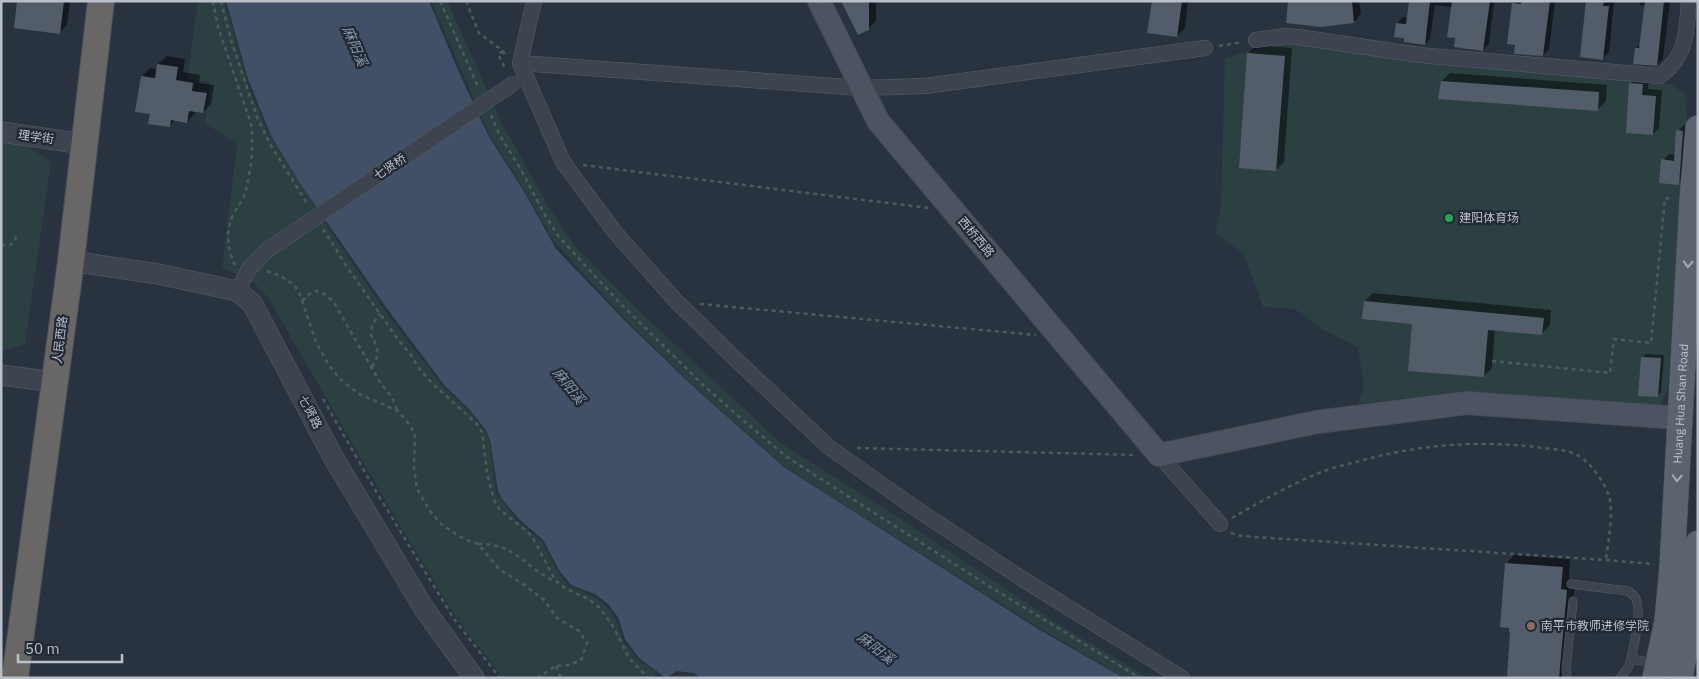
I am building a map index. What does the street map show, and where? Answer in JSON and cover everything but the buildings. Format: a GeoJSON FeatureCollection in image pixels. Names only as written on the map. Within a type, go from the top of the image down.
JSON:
{"type":"FeatureCollection","features":[{"type":"Feature","properties":{"kind":"highway","name":"人民西路"},"geometry":{"type":"LineString","coordinates":[[1,657],[53,282],[85,1]]}},
{"type":"Feature","properties":{"kind":"highway","name":"人民西路"},"geometry":{"type":"LineString","coordinates":[[15,678],[71,261],[101,1]]}},
{"type":"Feature","properties":{"kind":"main road","name":"西桥西路"},"geometry":{"type":"LineString","coordinates":[[819,1],[878,121],[1159,455]]}},
{"type":"Feature","properties":{"kind":"main road","name":"Huang Hua Shan Road"},"geometry":{"type":"LineString","coordinates":[[1657,671],[1667,621],[1672,566],[1692,200],[1698,128]]}},
{"type":"Feature","properties":{"kind":"main road"},"geometry":{"type":"LineString","coordinates":[[1159,455],[1317,422],[1467,403],[1680,418]]}},
{"type":"Feature","properties":{"kind":"main road"},"geometry":{"type":"LineString","coordinates":[[1680,678],[1693,601],[1698,543]]}},
{"type":"Feature","properties":{"kind":"street"},"geometry":{"type":"LineString","coordinates":[[534,1],[520,63],[563,162],[614,231],[676,301],[830,448],[918,510],[1024,580],[1182,678]]}},
{"type":"Feature","properties":{"kind":"street"},"geometry":{"type":"LineString","coordinates":[[1256,40],[1298,36],[1427,56],[1660,76],[1677,61],[1682,50],[1689,1]]}},
{"type":"Feature","properties":{"kind":"street"},"geometry":{"type":"LineString","coordinates":[[520,63],[861,88],[925,86],[1205,48]]}},
{"type":"Feature","properties":{"kind":"street","name":"七贤桥"},"geometry":{"type":"LineString","coordinates":[[237,291],[249,269],[266,250],[514,84]]}},
{"type":"Feature","properties":{"kind":"street","name":"理学街"},"geometry":{"type":"LineString","coordinates":[[1,132],[70,142]]}},
{"type":"Feature","properties":{"kind":"street"},"geometry":{"type":"LineString","coordinates":[[71,261],[158,274],[237,291]]}},
{"type":"Feature","properties":{"kind":"street","name":"七贤路"},"geometry":{"type":"LineString","coordinates":[[237,291],[252,303],[334,457],[425,610],[474,678]]}},
{"type":"Feature","properties":{"kind":"street"},"geometry":{"type":"LineString","coordinates":[[1,375],[39,380]]}},
{"type":"Feature","properties":{"kind":"street"},"geometry":{"type":"LineString","coordinates":[[1159,455],[1220,524]]}},
{"type":"Feature","properties":{"kind":"lane"},"geometry":{"type":"LineString","coordinates":[[1571,584],[1628,591],[1637,599],[1638,614],[1631,660],[1620,678]]}},
{"type":"Feature","properties":{"kind":"lane"},"geometry":{"type":"LineString","coordinates":[[1567,678],[1566,669],[1573,601]]}},
{"type":"Feature","properties":{"kind":"lane"},"geometry":{"type":"LineString","coordinates":[[1631,660],[1657,671]]}},
{"type":"Feature","properties":{"kind":"path"},"geometry":{"type":"LineString","coordinates":[[213,1],[218,27],[251,124],[253,136],[246,191],[228,229],[230,254],[239,273],[240,281],[237,291]]}},
{"type":"Feature","properties":{"kind":"path"},"geometry":{"type":"LineString","coordinates":[[221,1],[237,58],[257,117],[270,144],[282,161],[300,195],[313,212]]}},
{"type":"Feature","properties":{"kind":"path"},"geometry":{"type":"LineString","coordinates":[[466,1],[479,32],[503,51],[498,54]]}},
{"type":"Feature","properties":{"kind":"path"},"geometry":{"type":"LineString","coordinates":[[1205,48],[1256,40]]}},
{"type":"Feature","properties":{"kind":"path"},"geometry":{"type":"LineString","coordinates":[[563,162],[954,211]]}},
{"type":"Feature","properties":{"kind":"path"},"geometry":{"type":"LineString","coordinates":[[1492,361],[1610,372],[1614,339],[1651,343],[1665,198],[1692,200]]}},
{"type":"Feature","properties":{"kind":"path"},"geometry":{"type":"LineString","coordinates":[[321,226],[346,267],[420,370],[476,423],[482,432],[487,473],[494,500],[500,510],[528,532],[556,580],[565,588],[588,599],[600,608],[614,628],[629,658],[648,678]]}},
{"type":"Feature","properties":{"kind":"path"},"geometry":{"type":"LineString","coordinates":[[1,245],[11,245],[17,234]]}},
{"type":"Feature","properties":{"kind":"path"},"geometry":{"type":"LineString","coordinates":[[249,269],[259,269],[281,276],[294,285],[299,292],[316,342],[328,364],[341,380],[359,394],[398,411]]}},
{"type":"Feature","properties":{"kind":"path"},"geometry":{"type":"LineString","coordinates":[[302,301],[316,290],[323,292],[333,301],[381,384],[392,397],[398,411],[416,434],[414,468],[417,489],[442,525],[464,539],[478,544],[490,544],[506,548],[545,576],[559,582]]}},
{"type":"Feature","properties":{"kind":"path"},"geometry":{"type":"LineString","coordinates":[[676,301],[1061,338]]}},
{"type":"Feature","properties":{"kind":"path"},"geometry":{"type":"LineString","coordinates":[[372,367],[377,357],[377,347],[371,335],[372,324],[381,314]]}},
{"type":"Feature","properties":{"kind":"path"},"geometry":{"type":"LineString","coordinates":[[323,399],[454,619],[500,678]]}},
{"type":"Feature","properties":{"kind":"path"},"geometry":{"type":"LineString","coordinates":[[1606,560],[1611,521],[1609,497],[1605,487],[1588,462],[1574,453],[1516,445],[1489,443],[1442,444],[1370,458],[1321,472],[1270,496],[1220,524],[1228,532],[1241,536],[1672,566]]}},
{"type":"Feature","properties":{"kind":"path"},"geometry":{"type":"LineString","coordinates":[[830,448],[1159,455]]}},
{"type":"Feature","properties":{"kind":"path"},"geometry":{"type":"LineString","coordinates":[[478,544],[500,570],[544,600],[557,618],[579,632],[587,643],[581,660],[570,665],[556,666],[537,678]]}},
{"type":"Feature","properties":{"kind":"path"},"geometry":{"type":"LineString","coordinates":[[556,666],[561,678]]}},
{"type":"Feature","properties":{"kind":"green space"},"geometry":{"type":"Polygon","coordinates":[[[198,1],[224,1],[250,91],[269,135],[339,244],[389,316],[444,388],[467,409],[484,430],[489,440],[496,493],[516,519],[542,542],[558,572],[569,586],[596,598],[610,610],[617,622],[624,642],[638,660],[656,671],[653,678],[503,678],[457,619],[389,507],[269,299],[248,280],[222,269],[237,144],[205,123],[210,82],[187,79],[198,1]]]}},
{"type":"Feature","properties":{"kind":"green space"},"geometry":{"type":"Polygon","coordinates":[[[431,1],[447,1],[502,123],[548,206],[574,245],[639,311],[782,444],[896,516],[1060,625],[1149,678],[1125,678],[1036,626],[835,499],[784,466],[697,389],[630,324],[555,243],[490,136],[431,1]]]}},
{"type":"Feature","properties":{"kind":"green space","name":"建阳体育场"},"geometry":{"type":"Polygon","coordinates":[[[1287,42],[1417,63],[1670,84],[1685,94],[1688,131],[1668,389],[1661,405],[1464,391],[1358,404],[1364,387],[1358,347],[1320,328],[1295,309],[1263,307],[1244,255],[1216,233],[1221,205],[1225,58],[1287,42]]]}},
{"type":"Feature","properties":{"kind":"green space"},"geometry":{"type":"Polygon","coordinates":[[[1,141],[22,144],[51,161],[25,344],[1,351],[1,141]]]}},
{"type":"Feature","properties":{"kind":"water","name":"麻阳溪"},"geometry":{"type":"Polygon","coordinates":[[[226,1],[429,1],[488,135],[525,193],[556,249],[627,323],[697,390],[784,467],[1038,629],[1124,678],[700,678],[694,673],[676,671],[666,678],[639,658],[625,639],[618,617],[608,604],[595,594],[571,585],[559,570],[543,540],[519,519],[502,499],[498,491],[490,440],[485,429],[468,408],[445,386],[388,310],[301,185],[271,136],[248,79],[226,1]]]}},
{"type":"Feature","properties":{"kind":"place","name":"建阳体育场"},"geometry":{"type":"Point","coordinates":[1449,218]}},
{"type":"Feature","properties":{"kind":"place","name":"南平市教师进修学院"},"geometry":{"type":"Point","coordinates":[1531,626]}}]}
